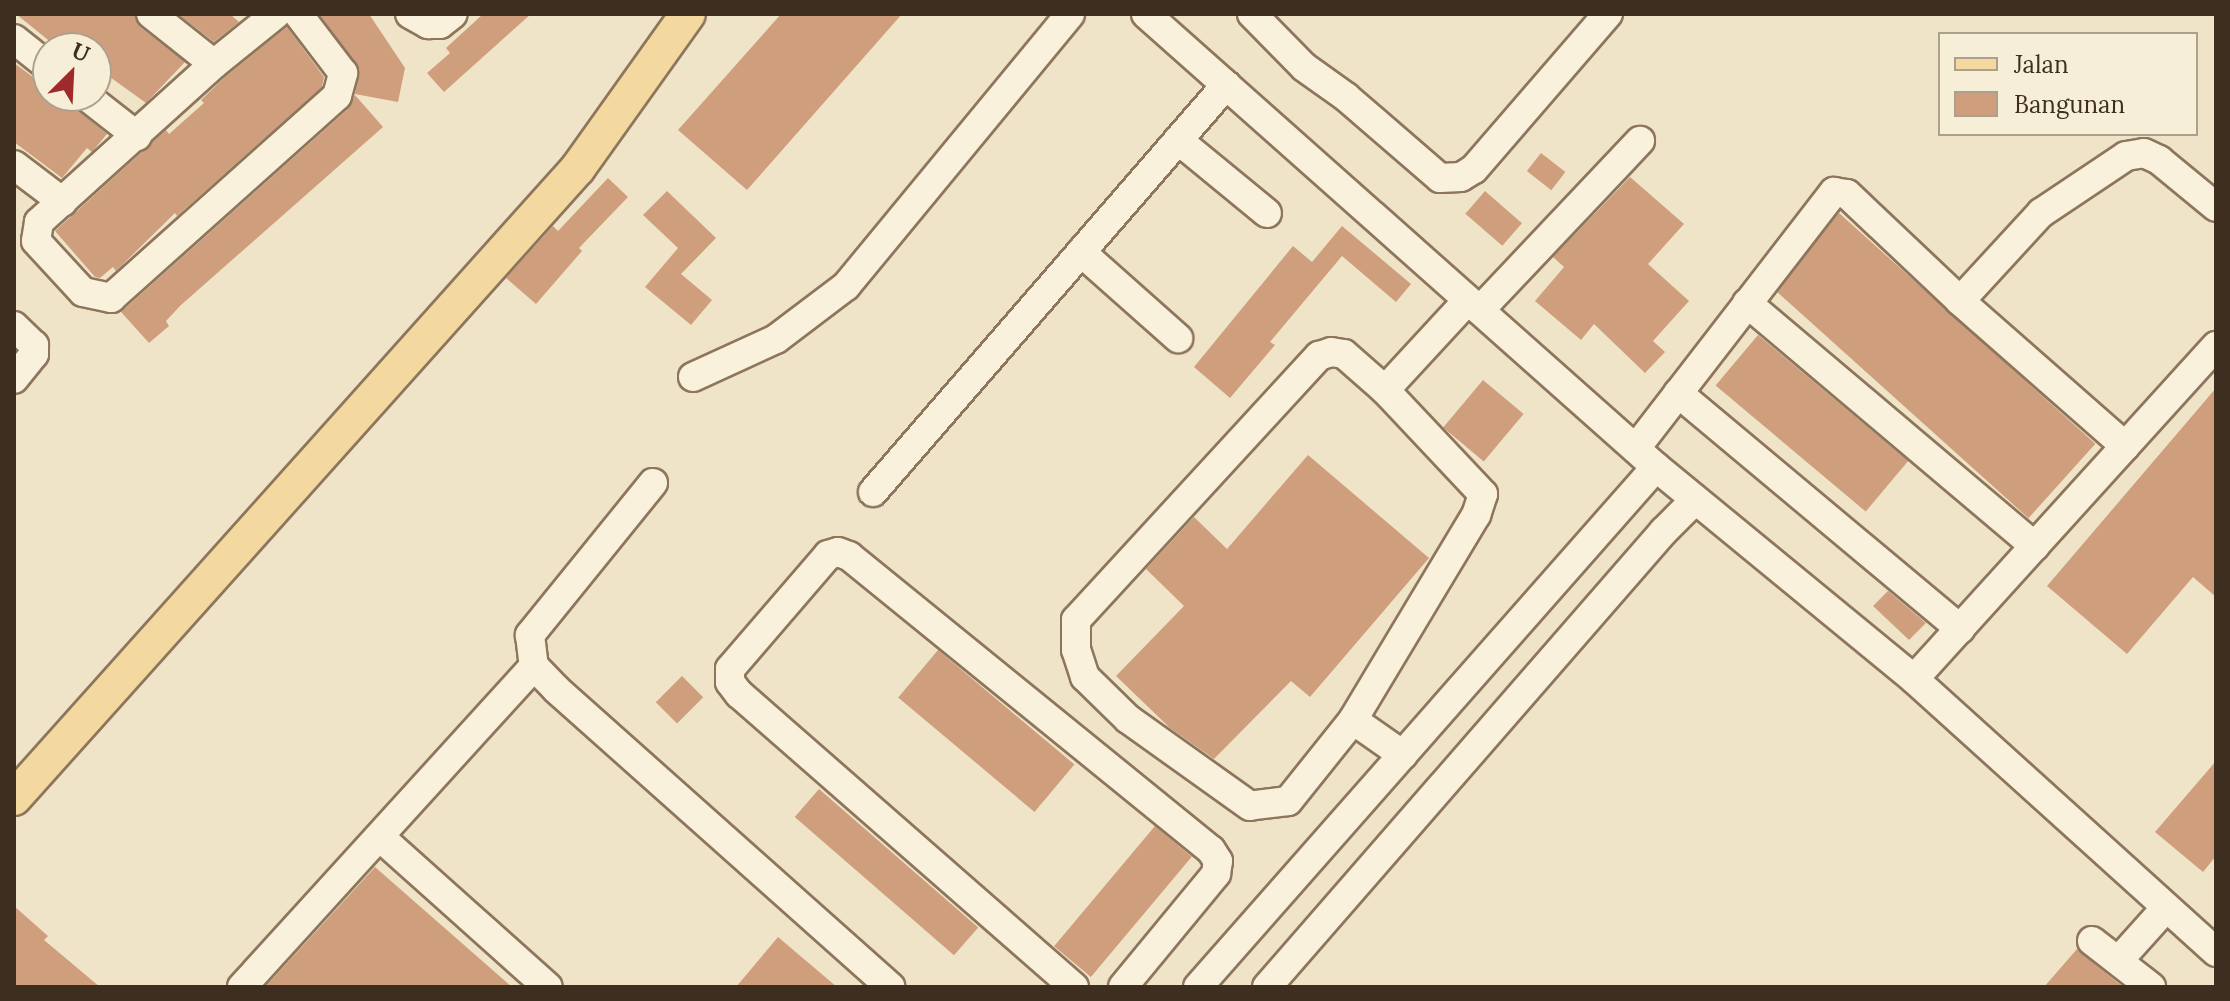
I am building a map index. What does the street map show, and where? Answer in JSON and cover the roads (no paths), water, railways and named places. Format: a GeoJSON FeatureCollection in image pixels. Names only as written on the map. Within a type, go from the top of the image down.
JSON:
{"type":"FeatureCollection","features":[{"type":"Feature","properties":{"kind":"main road"},"geometry":{"type":"LineString","coordinates":[[14,798],[578,168],[688,14]]}},
{"type":"Feature","properties":{"kind":"street"},"geometry":{"type":"LineString","coordinates":[[151,14],[214,64]]}},
{"type":"Feature","properties":{"kind":"street"},"geometry":{"type":"LineString","coordinates":[[276,14],[214,64],[36,227],[36,241],[83,292],[111,298],[337,96],[343,73],[298,14]]}},
{"type":"Feature","properties":{"kind":"street"},"geometry":{"type":"LineString","coordinates":[[410,14],[428,24],[440,24],[453,14]]}},
{"type":"Feature","properties":{"kind":"street"},"geometry":{"type":"LineString","coordinates":[[693,377],[776,339],[846,286],[1070,14]]}},
{"type":"Feature","properties":{"kind":"street"},"geometry":{"type":"LineString","coordinates":[[1146,14],[1646,458],[1914,679],[2216,952]]}},
{"type":"Feature","properties":{"kind":"street"},"geometry":{"type":"LineString","coordinates":[[1252,14],[1304,67],[1346,97],[1440,178],[1461,177],[1474,169],[1608,14]]}},
{"type":"Feature","properties":{"kind":"street"},"geometry":{"type":"LineString","coordinates":[[14,39],[32,53]]}},
{"type":"Feature","properties":{"kind":"street"},"geometry":{"type":"LineString","coordinates":[[873,492],[1226,85]]}},
{"type":"Feature","properties":{"kind":"street"},"geometry":{"type":"LineString","coordinates":[[106,112],[137,136]]}},
{"type":"Feature","properties":{"kind":"street"},"geometry":{"type":"LineString","coordinates":[[1178,140],[1267,213]]}},
{"type":"Feature","properties":{"kind":"street"},"geometry":{"type":"LineString","coordinates":[[1385,390],[1640,141]]}},
{"type":"Feature","properties":{"kind":"street"},"geometry":{"type":"LineString","coordinates":[[1960,301],[2041,213],[2126,156],[2144,153],[2159,160],[2216,207]]}},
{"type":"Feature","properties":{"kind":"street"},"geometry":{"type":"LineString","coordinates":[[14,165],[63,202]]}},
{"type":"Feature","properties":{"kind":"street"},"geometry":{"type":"LineString","coordinates":[[1198,987],[1403,755],[1646,458],[1678,393],[1834,192],[1847,194],[1960,301],[2125,446]]}},
{"type":"Feature","properties":{"kind":"street"},"geometry":{"type":"LineString","coordinates":[[1081,252],[1178,338]]}},
{"type":"Feature","properties":{"kind":"street"},"geometry":{"type":"LineString","coordinates":[[1747,303],[2035,546]]}},
{"type":"Feature","properties":{"kind":"street"},"geometry":{"type":"LineString","coordinates":[[14,326],[34,345],[34,354],[14,379]]}},
{"type":"Feature","properties":{"kind":"street"},"geometry":{"type":"LineString","coordinates":[[1914,679],[2216,346]]}},
{"type":"Feature","properties":{"kind":"street"},"geometry":{"type":"LineString","coordinates":[[1331,352],[1344,354],[1385,390],[1483,494],[1476,515],[1353,720],[1288,801],[1250,806],[1128,719],[1085,677],[1076,650],[1076,620],[1319,356],[1331,352]]}},
{"type":"Feature","properties":{"kind":"street"},"geometry":{"type":"LineString","coordinates":[[1678,393],[1960,629]]}},
{"type":"Feature","properties":{"kind":"street"},"geometry":{"type":"LineString","coordinates":[[653,483],[530,635],[534,666],[891,987]]}},
{"type":"Feature","properties":{"kind":"street"},"geometry":{"type":"LineString","coordinates":[[1267,987],[1664,531],[1695,500]]}},
{"type":"Feature","properties":{"kind":"street"},"geometry":{"type":"LineString","coordinates":[[1074,987],[739,694],[730,682],[730,669],[828,555],[838,552],[849,556],[1211,850],[1218,861],[1216,874],[1123,987]]}},
{"type":"Feature","properties":{"kind":"street"},"geometry":{"type":"LineString","coordinates":[[242,987],[534,666]]}},
{"type":"Feature","properties":{"kind":"street"},"geometry":{"type":"LineString","coordinates":[[1353,720],[1403,755]]}},
{"type":"Feature","properties":{"kind":"street"},"geometry":{"type":"LineString","coordinates":[[380,837],[548,987]]}},
{"type":"Feature","properties":{"kind":"street"},"geometry":{"type":"LineString","coordinates":[[2119,960],[2165,909]]}},
{"type":"Feature","properties":{"kind":"street"},"geometry":{"type":"LineString","coordinates":[[2092,941],[2151,987]]}}]}
